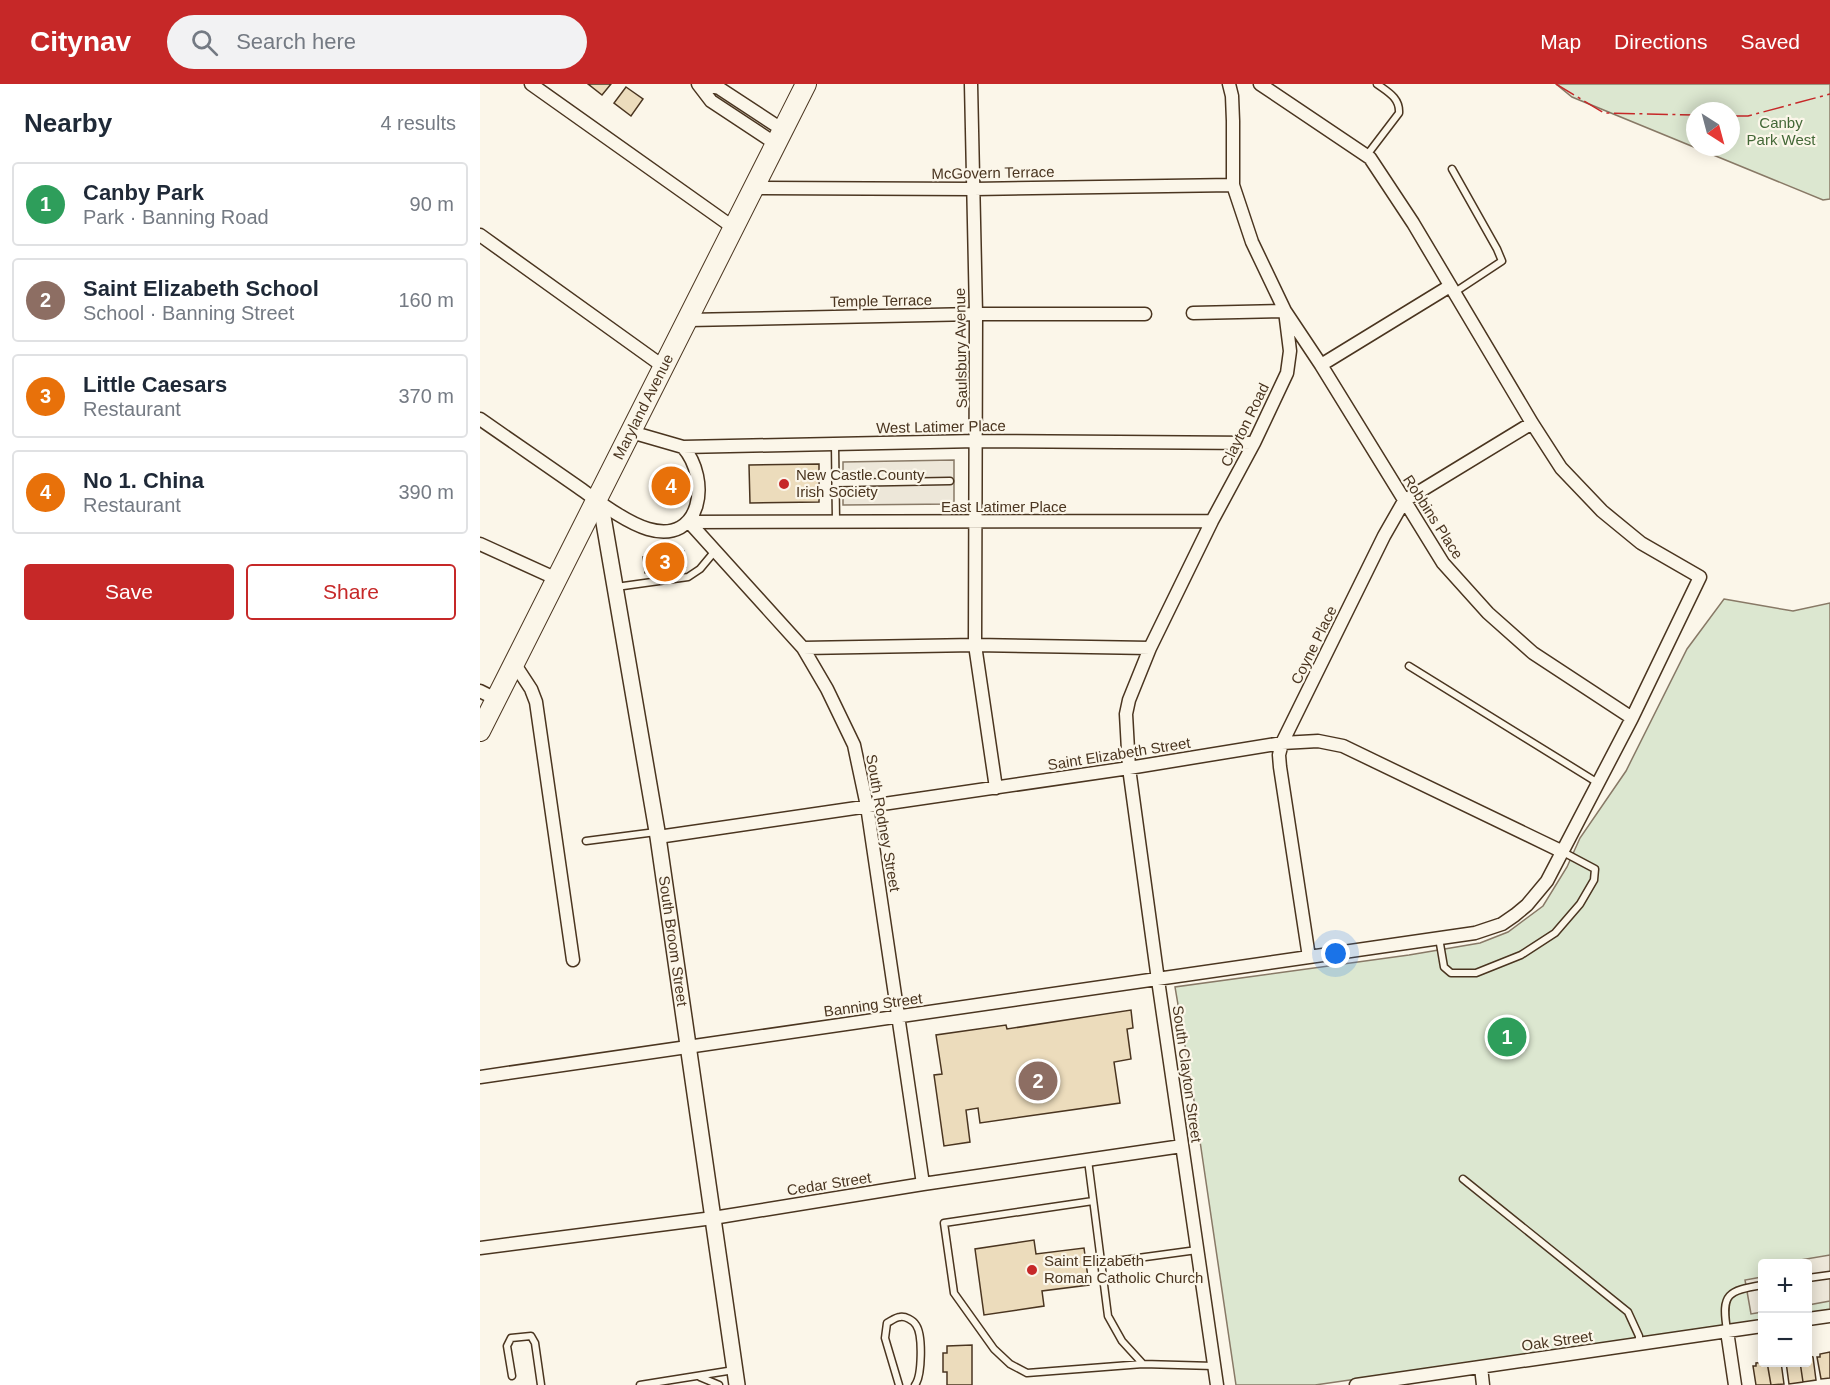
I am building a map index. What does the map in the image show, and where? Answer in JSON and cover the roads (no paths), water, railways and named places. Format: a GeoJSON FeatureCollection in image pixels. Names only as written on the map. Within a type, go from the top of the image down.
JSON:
{"type":"FeatureCollection","features":[{"type":"Feature","properties":{"kind":"main road","name":"Maryland Avenue"},"geometry":{"type":"LineString","coordinates":[[480,731],[488,695],[514,663],[806,84]]}},
{"type":"Feature","properties":{"kind":"street"},"geometry":{"type":"LineString","coordinates":[[531,84],[734,228]]}},
{"type":"Feature","properties":{"kind":"street"},"geometry":{"type":"LineString","coordinates":[[700,84],[719,88],[780,137]]}},
{"type":"Feature","properties":{"kind":"street","name":"Saulsbury Avenue"},"geometry":{"type":"LineString","coordinates":[[971,84],[976,314],[975,645],[996,788]]}},
{"type":"Feature","properties":{"kind":"street","name":"Clayton Road"},"geometry":{"type":"LineString","coordinates":[[1129,768],[1126,732],[1127,707],[1150,648],[1212,522],[1254,444],[1287,373],[1290,351],[1284,311],[1252,242],[1233,185],[1233,121],[1229,84]]}},
{"type":"Feature","properties":{"kind":"street"},"geometry":{"type":"LineString","coordinates":[[1260,84],[1369,157],[1413,223],[1532,423]]}},
{"type":"Feature","properties":{"kind":"street","name":"McGovern Terrace"},"geometry":{"type":"LineString","coordinates":[[754,188],[974,189],[1233,185]]}},
{"type":"Feature","properties":{"kind":"street"},"geometry":{"type":"LineString","coordinates":[[480,235],[664,367]]}},
{"type":"Feature","properties":{"kind":"street"},"geometry":{"type":"LineString","coordinates":[[1321,365],[1452,290]]}},
{"type":"Feature","properties":{"kind":"street"},"geometry":{"type":"LineString","coordinates":[[1193,313],[1284,311]]}},
{"type":"Feature","properties":{"kind":"street","name":"Robbins Place"},"geometry":{"type":"LineString","coordinates":[[1284,311],[1321,365],[1443,563],[1488,613],[1533,653],[1632,717]]}},
{"type":"Feature","properties":{"kind":"street","name":"Temple Terrace"},"geometry":{"type":"LineString","coordinates":[[688,320],[976,314],[1145,314]]}},
{"type":"Feature","properties":{"kind":"street"},"geometry":{"type":"LineString","coordinates":[[480,419],[597,501],[649,529],[669,530],[689,522],[697,506],[699,488],[694,464],[683,447]]}},
{"type":"Feature","properties":{"kind":"street","name":"Coyne Place"},"geometry":{"type":"LineString","coordinates":[[1309,957],[1280,767],[1279,755],[1282,743],[1384,536],[1404,501],[1532,423]]}},
{"type":"Feature","properties":{"kind":"street","name":"Banning Street"},"geometry":{"type":"LineString","coordinates":[[480,1077],[1440,938],[1487,930],[1515,915],[1538,894],[1563,852],[1700,577],[1641,543],[1602,512],[1561,468],[1532,423]]}},
{"type":"Feature","properties":{"kind":"street","name":"West Latimer Place"},"geometry":{"type":"LineString","coordinates":[[631,432],[683,447],[976,441],[1254,444]]}},
{"type":"Feature","properties":{"kind":"street","name":"South Broom Street"},"geometry":{"type":"LineString","coordinates":[[597,501],[602,511],[657,835],[736,1378]]}},
{"type":"Feature","properties":{"kind":"street","name":"East Latimer Place"},"geometry":{"type":"LineString","coordinates":[[689,522],[1212,522]]}},
{"type":"Feature","properties":{"kind":"street","name":"South Rodney Street"},"geometry":{"type":"LineString","coordinates":[[689,522],[803,648],[827,689],[854,745],[867,806],[923,1184]]}},
{"type":"Feature","properties":{"kind":"street"},"geometry":{"type":"LineString","coordinates":[[480,544],[556,579]]}},
{"type":"Feature","properties":{"kind":"street"},"geometry":{"type":"LineString","coordinates":[[803,648],[975,645],[1150,648]]}},
{"type":"Feature","properties":{"kind":"street"},"geometry":{"type":"LineString","coordinates":[[514,663],[531,689],[536,702],[573,960]]}},
{"type":"Feature","properties":{"kind":"street","name":"Saint Elizabeth Street"},"geometry":{"type":"LineString","coordinates":[[657,835],[996,788],[1282,743],[1318,741],[1343,746],[1563,852]]}},
{"type":"Feature","properties":{"kind":"street","name":"South Clayton Street"},"geometry":{"type":"LineString","coordinates":[[1129,768],[1217,1385]]}},
{"type":"Feature","properties":{"kind":"street","name":"Cedar Street"},"geometry":{"type":"LineString","coordinates":[[480,1248],[713,1218],[1182,1146]]}},
{"type":"Feature","properties":{"kind":"street"},"geometry":{"type":"LineString","coordinates":[[1812,1318],[1830,1316]]}},
{"type":"Feature","properties":{"kind":"street","name":"Oak Street"},"geometry":{"type":"LineString","coordinates":[[1356,1385],[1758,1327]]}},
{"type":"Feature","properties":{"kind":"street"},"geometry":{"type":"LineString","coordinates":[[1727,1331],[1735,1385]]}},
{"type":"Feature","properties":{"kind":"street"},"geometry":{"type":"LineString","coordinates":[[1481,1367],[1484,1385]]}},
{"type":"Feature","properties":{"kind":"lane"},"geometry":{"type":"LineString","coordinates":[[1369,157],[1399,113],[1400,105],[1377,84]]}},
{"type":"Feature","properties":{"kind":"lane"},"geometry":{"type":"LineString","coordinates":[[1452,169],[1502,261],[1452,290]]}},
{"type":"Feature","properties":{"kind":"lane"},"geometry":{"type":"LineString","coordinates":[[835,444],[837,522]]}},
{"type":"Feature","properties":{"kind":"lane"},"geometry":{"type":"LineString","coordinates":[[836,483],[950,481]]}},
{"type":"Feature","properties":{"kind":"lane"},"geometry":{"type":"LineString","coordinates":[[615,588],[688,577],[700,569],[715,551]]}},
{"type":"Feature","properties":{"kind":"lane"},"geometry":{"type":"LineString","coordinates":[[1409,666],[1598,783]]}},
{"type":"Feature","properties":{"kind":"lane"},"geometry":{"type":"LineString","coordinates":[[586,841],[657,835]]}},
{"type":"Feature","properties":{"kind":"lane"},"geometry":{"type":"LineString","coordinates":[[1440,938],[1444,967],[1451,973],[1476,973],[1521,955],[1555,933],[1580,904],[1594,880],[1595,869],[1563,852]]}},
{"type":"Feature","properties":{"kind":"lane"},"geometry":{"type":"LineString","coordinates":[[1088,1160],[1108,1316],[1122,1341],[1143,1364]]}},
{"type":"Feature","properties":{"kind":"lane"},"geometry":{"type":"LineString","coordinates":[[1463,1179],[1628,1312],[1639,1336],[1640,1344]]}},
{"type":"Feature","properties":{"kind":"lane"},"geometry":{"type":"LineString","coordinates":[[1093,1201],[944,1223],[954,1293],[994,1349],[1010,1364],[1027,1373],[1143,1364],[1214,1366]]}},
{"type":"Feature","properties":{"kind":"lane"},"geometry":{"type":"LineString","coordinates":[[1101,1263],[1197,1250]]}},
{"type":"Feature","properties":{"kind":"lane"},"geometry":{"type":"LineString","coordinates":[[1812,1277],[1830,1275]]}},
{"type":"Feature","properties":{"kind":"lane"},"geometry":{"type":"LineString","coordinates":[[1727,1331],[1725,1306],[1727,1298],[1734,1291],[1758,1286]]}},
{"type":"Feature","properties":{"kind":"lane"},"geometry":{"type":"LineString","coordinates":[[899,1385],[895,1379],[885,1338],[887,1323],[899,1317],[909,1318],[916,1325],[921,1347],[919,1381],[915,1385]]}},
{"type":"Feature","properties":{"kind":"lane"},"geometry":{"type":"LineString","coordinates":[[512,1376],[507,1346],[511,1338],[531,1336],[535,1343],[542,1385]]}},
{"type":"Feature","properties":{"kind":"lane"},"geometry":{"type":"LineString","coordinates":[[640,1385],[700,1377],[736,1378]]}},
{"type":"Feature","properties":{"kind":"lane"},"geometry":{"type":"LineString","coordinates":[[700,1377],[719,1385]]}},
{"type":"Feature","properties":{"kind":"place","name":"New Castle County Irish Society"},"geometry":{"type":"Point","coordinates":[784,484]}},
{"type":"Feature","properties":{"kind":"place","name":"No 1. China"},"geometry":{"type":"Point","coordinates":[671,486]}},
{"type":"Feature","properties":{"kind":"place","name":"Little Caesars"},"geometry":{"type":"Point","coordinates":[665,562]}},
{"type":"Feature","properties":{"kind":"place","name":"Canby Park"},"geometry":{"type":"Point","coordinates":[1507,1037]}},
{"type":"Feature","properties":{"kind":"place","name":"Saint Elizabeth School"},"geometry":{"type":"Point","coordinates":[1038,1081]}},
{"type":"Feature","properties":{"kind":"place","name":"Saint Elizabeth Roman Catholic Church"},"geometry":{"type":"Point","coordinates":[1032,1270]}},
{"type":"Feature","properties":{"kind":"park label","name":"Canby Park West"},"geometry":{"type":"Point","coordinates":[1781,132]}}]}
